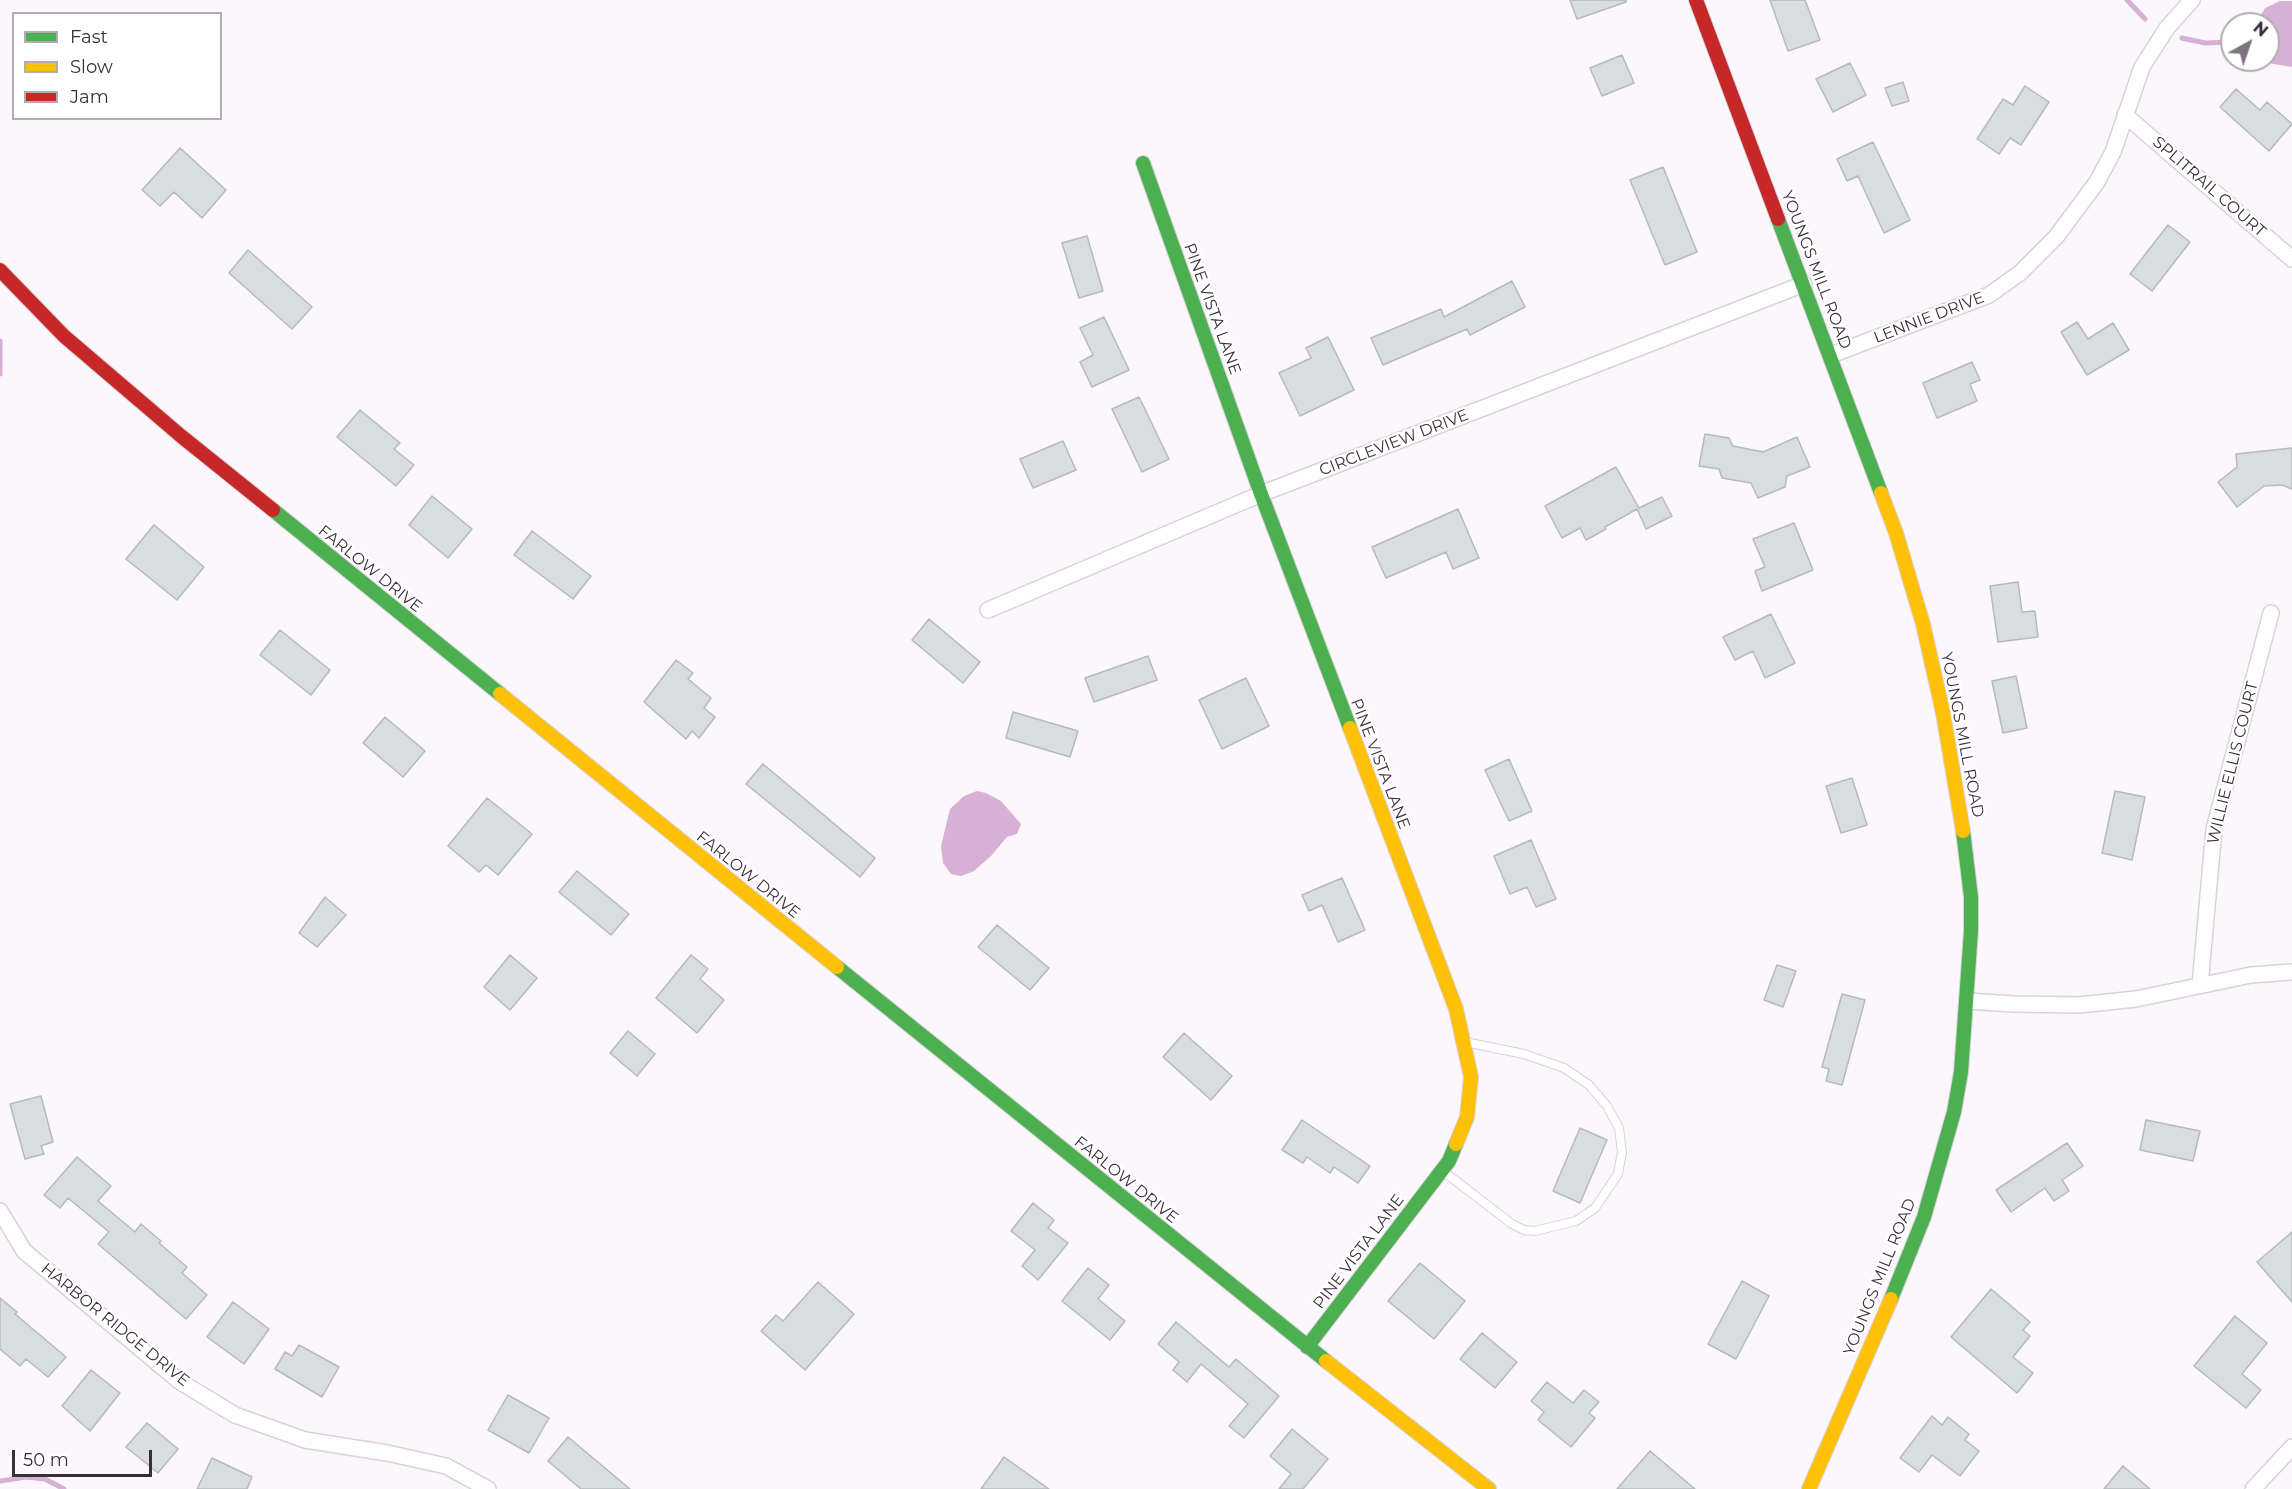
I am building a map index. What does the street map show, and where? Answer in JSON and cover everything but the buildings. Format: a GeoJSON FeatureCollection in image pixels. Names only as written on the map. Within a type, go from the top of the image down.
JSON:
{"type":"FeatureCollection","features":[{"type":"Feature","properties":{"kind":"street","name":"YOUNGS MILL ROAD"},"geometry":{"type":"LineString","coordinates":[[1696,0],[1896,533],[1923,624],[1943,713],[1961,813],[1971,897],[1967,1001],[1961,1072],[1954,1112],[1924,1217],[1904,1270],[1810,1489]]}},
{"type":"Feature","properties":{"kind":"street","name":"LENNIE DRIVE"},"geometry":{"type":"LineString","coordinates":[[1831,355],[1989,295],[2020,273],[2056,237],[2097,182],[2113,152],[2142,67],[2167,28],[2192,0]]}},
{"type":"Feature","properties":{"kind":"street","name":"SPLITRAIL COURT"},"geometry":{"type":"LineString","coordinates":[[2125,116],[2292,259]]}},
{"type":"Feature","properties":{"kind":"street","name":"PINE VISTA LANE"},"geometry":{"type":"LineString","coordinates":[[1143,163],[1261,494],[1456,1009],[1471,1077],[1467,1117],[1449,1161],[1307,1347]]}},
{"type":"Feature","properties":{"kind":"street","name":"FARLOW DRIVE"},"geometry":{"type":"LineString","coordinates":[[0,270],[64,336],[130,394],[428,638],[1307,1347],[1489,1489]]}},
{"type":"Feature","properties":{"kind":"street","name":"CIRCLEVIEW DRIVE"},"geometry":{"type":"LineString","coordinates":[[988,610],[1261,494],[1804,284]]}},
{"type":"Feature","properties":{"kind":"street","name":"WILLIE ELLIS COURT"},"geometry":{"type":"LineString","coordinates":[[2200,986],[2214,829],[2271,613]]}},
{"type":"Feature","properties":{"kind":"street"},"geometry":{"type":"LineString","coordinates":[[1967,1001],[2079,1005],[2136,999],[2251,975],[2292,972]]}},
{"type":"Feature","properties":{"kind":"street","name":"HARBOR RIDGE DRIVE"},"geometry":{"type":"LineString","coordinates":[[0,1211],[24,1251],[179,1381],[235,1414],[304,1440],[387,1453],[446,1466],[488,1489]]}},
{"type":"Feature","properties":{"kind":"street"},"geometry":{"type":"LineString","coordinates":[[2253,1489],[2292,1447]]}},
{"type":"Feature","properties":{"kind":"lane"},"geometry":{"type":"LineString","coordinates":[[1442,1170],[1512,1224],[1524,1230],[1535,1231],[1576,1221],[1595,1208],[1618,1174],[1622,1152],[1619,1128],[1607,1106],[1581,1079],[1564,1068],[1524,1054],[1463,1042]]}},
{"type":"Feature","properties":{"kind":"shaded area"},"geometry":{"type":"Polygon","coordinates":[[[2280,1],[2292,1],[2292,67],[2280,65],[2280,12],[2263,12],[2265,8],[2280,1]]]}},
{"type":"Feature","properties":{"kind":"shaded area"},"geometry":{"type":"Polygon","coordinates":[[[977,791],[1001,801],[1021,824],[1017,834],[1007,837],[974,871],[961,876],[951,874],[943,863],[941,846],[950,809],[964,796],[977,791]]]}},
{"type":"Feature","properties":{"kind":"waterway"},"geometry":{"type":"LineString","coordinates":[[2127,0],[2145,19]]}},
{"type":"Feature","properties":{"kind":"waterway"},"geometry":{"type":"LineString","coordinates":[[2182,38],[2205,43],[2220,42]]}},
{"type":"Feature","properties":{"kind":"waterway"},"geometry":{"type":"LineString","coordinates":[[0,341],[0,374]]}},
{"type":"Feature","properties":{"kind":"waterway"},"geometry":{"type":"LineString","coordinates":[[0,1481],[26,1477],[45,1479],[64,1489]]}},
{"type":"Feature","properties":{"kind":"traffic: fast"},"geometry":{"type":"LineString","coordinates":[[1143,163],[1261,494],[1350,728]]}},
{"type":"Feature","properties":{"kind":"traffic: fast"},"geometry":{"type":"LineString","coordinates":[[1778,219],[1881,493]]}},
{"type":"Feature","properties":{"kind":"traffic: fast"},"geometry":{"type":"LineString","coordinates":[[273,510],[500,694]]}},
{"type":"Feature","properties":{"kind":"traffic: fast"},"geometry":{"type":"LineString","coordinates":[[1891,1299],[1924,1217],[1954,1112],[1961,1072],[1971,931],[1971,897],[1963,831]]}},
{"type":"Feature","properties":{"kind":"traffic: fast"},"geometry":{"type":"LineString","coordinates":[[837,967],[1326,1361]]}},
{"type":"Feature","properties":{"kind":"traffic: fast"},"geometry":{"type":"LineString","coordinates":[[1307,1347],[1449,1161],[1456,1144]]}},
{"type":"Feature","properties":{"kind":"traffic: slow"},"geometry":{"type":"LineString","coordinates":[[1881,493],[1896,533],[1923,624],[1943,713],[1963,831]]}},
{"type":"Feature","properties":{"kind":"traffic: slow"},"geometry":{"type":"LineString","coordinates":[[500,694],[837,967]]}},
{"type":"Feature","properties":{"kind":"traffic: slow"},"geometry":{"type":"LineString","coordinates":[[1350,728],[1456,1009],[1471,1077],[1467,1117],[1456,1144]]}},
{"type":"Feature","properties":{"kind":"traffic: slow"},"geometry":{"type":"LineString","coordinates":[[1809,1489],[1891,1299]]}},
{"type":"Feature","properties":{"kind":"traffic: slow"},"geometry":{"type":"LineString","coordinates":[[1326,1361],[1489,1489]]}},
{"type":"Feature","properties":{"kind":"traffic: jam"},"geometry":{"type":"LineString","coordinates":[[1696,0],[1778,219]]}},
{"type":"Feature","properties":{"kind":"traffic: jam"},"geometry":{"type":"LineString","coordinates":[[0,270],[64,336],[181,436],[273,510]]}}]}
